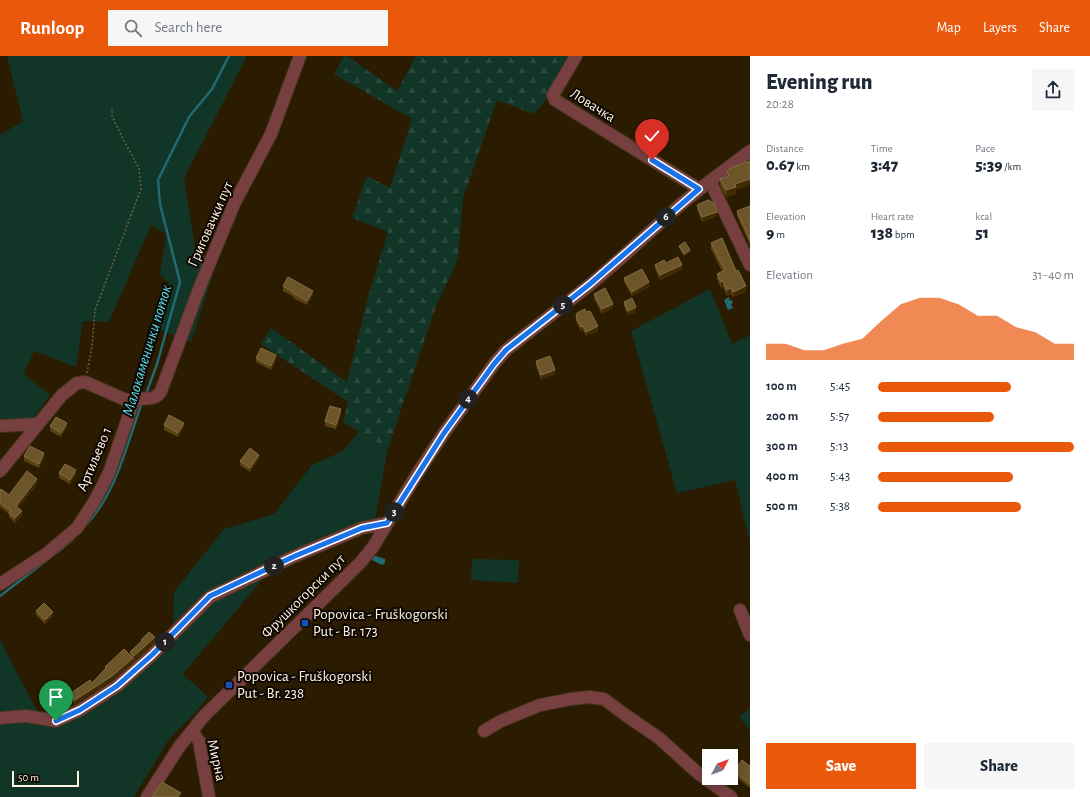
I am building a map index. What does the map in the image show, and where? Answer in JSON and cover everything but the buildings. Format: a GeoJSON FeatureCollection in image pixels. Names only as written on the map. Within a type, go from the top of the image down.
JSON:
{"type":"FeatureCollection","features":[{"type":"Feature","properties":{"kind":"street","name":"Григовачки пут"},"geometry":{"type":"LineString","coordinates":[[85,382],[126,400],[156,397],[161,391],[199,289],[231,211],[271,134],[300,56]]}},
{"type":"Feature","properties":{"kind":"street","name":"Ловачка"},"geometry":{"type":"LineString","coordinates":[[576,56],[553,95],[555,100],[699,189]]}},
{"type":"Feature","properties":{"kind":"street","name":"Фрушкогорски пут"},"geometry":{"type":"LineString","coordinates":[[147,797],[179,747],[204,716],[361,562],[373,547],[444,433],[494,364],[506,350],[590,284],[699,189],[750,151]]}},
{"type":"Feature","properties":{"kind":"street"},"geometry":{"type":"LineString","coordinates":[[710,181],[750,265]]}},
{"type":"Feature","properties":{"kind":"street"},"geometry":{"type":"LineString","coordinates":[[0,471],[62,395],[77,383],[85,382]]}},
{"type":"Feature","properties":{"kind":"street","name":"Артиљево 1"},"geometry":{"type":"LineString","coordinates":[[0,584],[46,554],[77,528],[94,502],[109,473],[132,406],[136,399]]}},
{"type":"Feature","properties":{"kind":"street"},"geometry":{"type":"LineString","coordinates":[[0,426],[38,424]]}},
{"type":"Feature","properties":{"kind":"street"},"geometry":{"type":"LineString","coordinates":[[0,718],[26,716],[56,721],[80,710],[117,686],[152,655],[210,596],[295,556],[362,528],[387,523]]}},
{"type":"Feature","properties":{"kind":"street"},"geometry":{"type":"LineString","coordinates":[[740,610],[750,635]]}},
{"type":"Feature","properties":{"kind":"street"},"geometry":{"type":"LineString","coordinates":[[484,731],[501,721],[540,705],[590,697],[604,699],[659,738],[699,774],[732,797]]}},
{"type":"Feature","properties":{"kind":"street","name":"Мирна"},"geometry":{"type":"LineString","coordinates":[[192,731],[198,741],[209,797]]}},
{"type":"Feature","properties":{"kind":"path"},"geometry":{"type":"LineString","coordinates":[[85,382],[92,346],[95,310],[141,189],[139,168],[112,116],[112,108]]}},
{"type":"Feature","properties":{"kind":"green space"},"geometry":{"type":"Polygon","coordinates":[[[7,56],[247,56],[184,178],[195,247],[209,260],[213,274],[191,342],[156,329],[169,283],[160,275],[166,234],[151,225],[109,322],[83,321],[76,367],[34,351],[24,374],[50,395],[31,422],[0,425],[0,135],[23,121],[7,56]]]}},
{"type":"Feature","properties":{"kind":"green space"},"geometry":{"type":"Polygon","coordinates":[[[344,56],[347,56],[397,91],[416,56],[572,56],[578,61],[534,114],[497,100],[463,198],[458,259],[436,306],[388,448],[343,422],[348,402],[261,344],[271,328],[347,382],[368,297],[388,232],[352,218],[367,176],[390,188],[412,119],[334,74],[344,56]]]}},
{"type":"Feature","properties":{"kind":"green space"},"geometry":{"type":"Polygon","coordinates":[[[710,289],[732,344],[750,335],[750,543],[735,480],[677,493],[631,331],[710,289]]]}},
{"type":"Feature","properties":{"kind":"green space"},"geometry":{"type":"Polygon","coordinates":[[[359,431],[388,448],[375,520],[277,562],[183,674],[208,697],[196,712],[169,739],[134,797],[0,797],[0,640],[34,705],[51,728],[113,694],[173,641],[174,592],[224,529],[274,514],[312,465],[343,451],[359,431]]]}},
{"type":"Feature","properties":{"kind":"green space"},"geometry":{"type":"Polygon","coordinates":[[[472,559],[519,560],[518,583],[471,580],[472,559]]]}},
{"type":"Feature","properties":{"kind":"green space"},"geometry":{"type":"Polygon","coordinates":[[[750,708],[750,730],[739,717],[750,708]]]}},
{"type":"Feature","properties":{"kind":"water"},"geometry":{"type":"Polygon","coordinates":[[[729,297],[730,301],[732,300],[733,303],[731,304],[733,308],[728,310],[724,300],[729,297]]]}},
{"type":"Feature","properties":{"kind":"water"},"geometry":{"type":"Polygon","coordinates":[[[373,555],[385,559],[385,563],[382,565],[372,560],[373,555]]]}},
{"type":"Feature","properties":{"kind":"waterway","name":"Малокаменички поток"},"geometry":{"type":"LineString","coordinates":[[146,394],[157,364],[180,282],[160,204],[158,180],[189,117],[212,89],[229,56]]}},
{"type":"Feature","properties":{"kind":"waterway","name":"Малокаменички поток"},"geometry":{"type":"LineString","coordinates":[[85,526],[96,513],[113,484],[142,403]]}},
{"type":"Feature","properties":{"kind":"waterway","name":"Малокаменички поток"},"geometry":{"type":"LineString","coordinates":[[58,552],[72,540]]}},
{"type":"Feature","properties":{"kind":"waterway","name":"Малокаменички поток"},"geometry":{"type":"LineString","coordinates":[[0,596],[47,560]]}},
{"type":"Feature","properties":{"kind":"place","name":"Popovica - Fruškogorski Put - Br. 173"},"geometry":{"type":"Point","coordinates":[305,623]}},
{"type":"Feature","properties":{"kind":"place","name":"Popovica - Fruškogorski Put - Br. 238"},"geometry":{"type":"Point","coordinates":[229,685]}},
{"type":"Feature","properties":{"kind":"route"},"geometry":{"type":"LineString","coordinates":[[56,721],[80,710],[117,686],[152,655],[210,596],[295,556],[362,528],[387,523],[444,433],[494,364],[506,350],[620,259],[645,235],[699,189],[652,160]]}}]}
